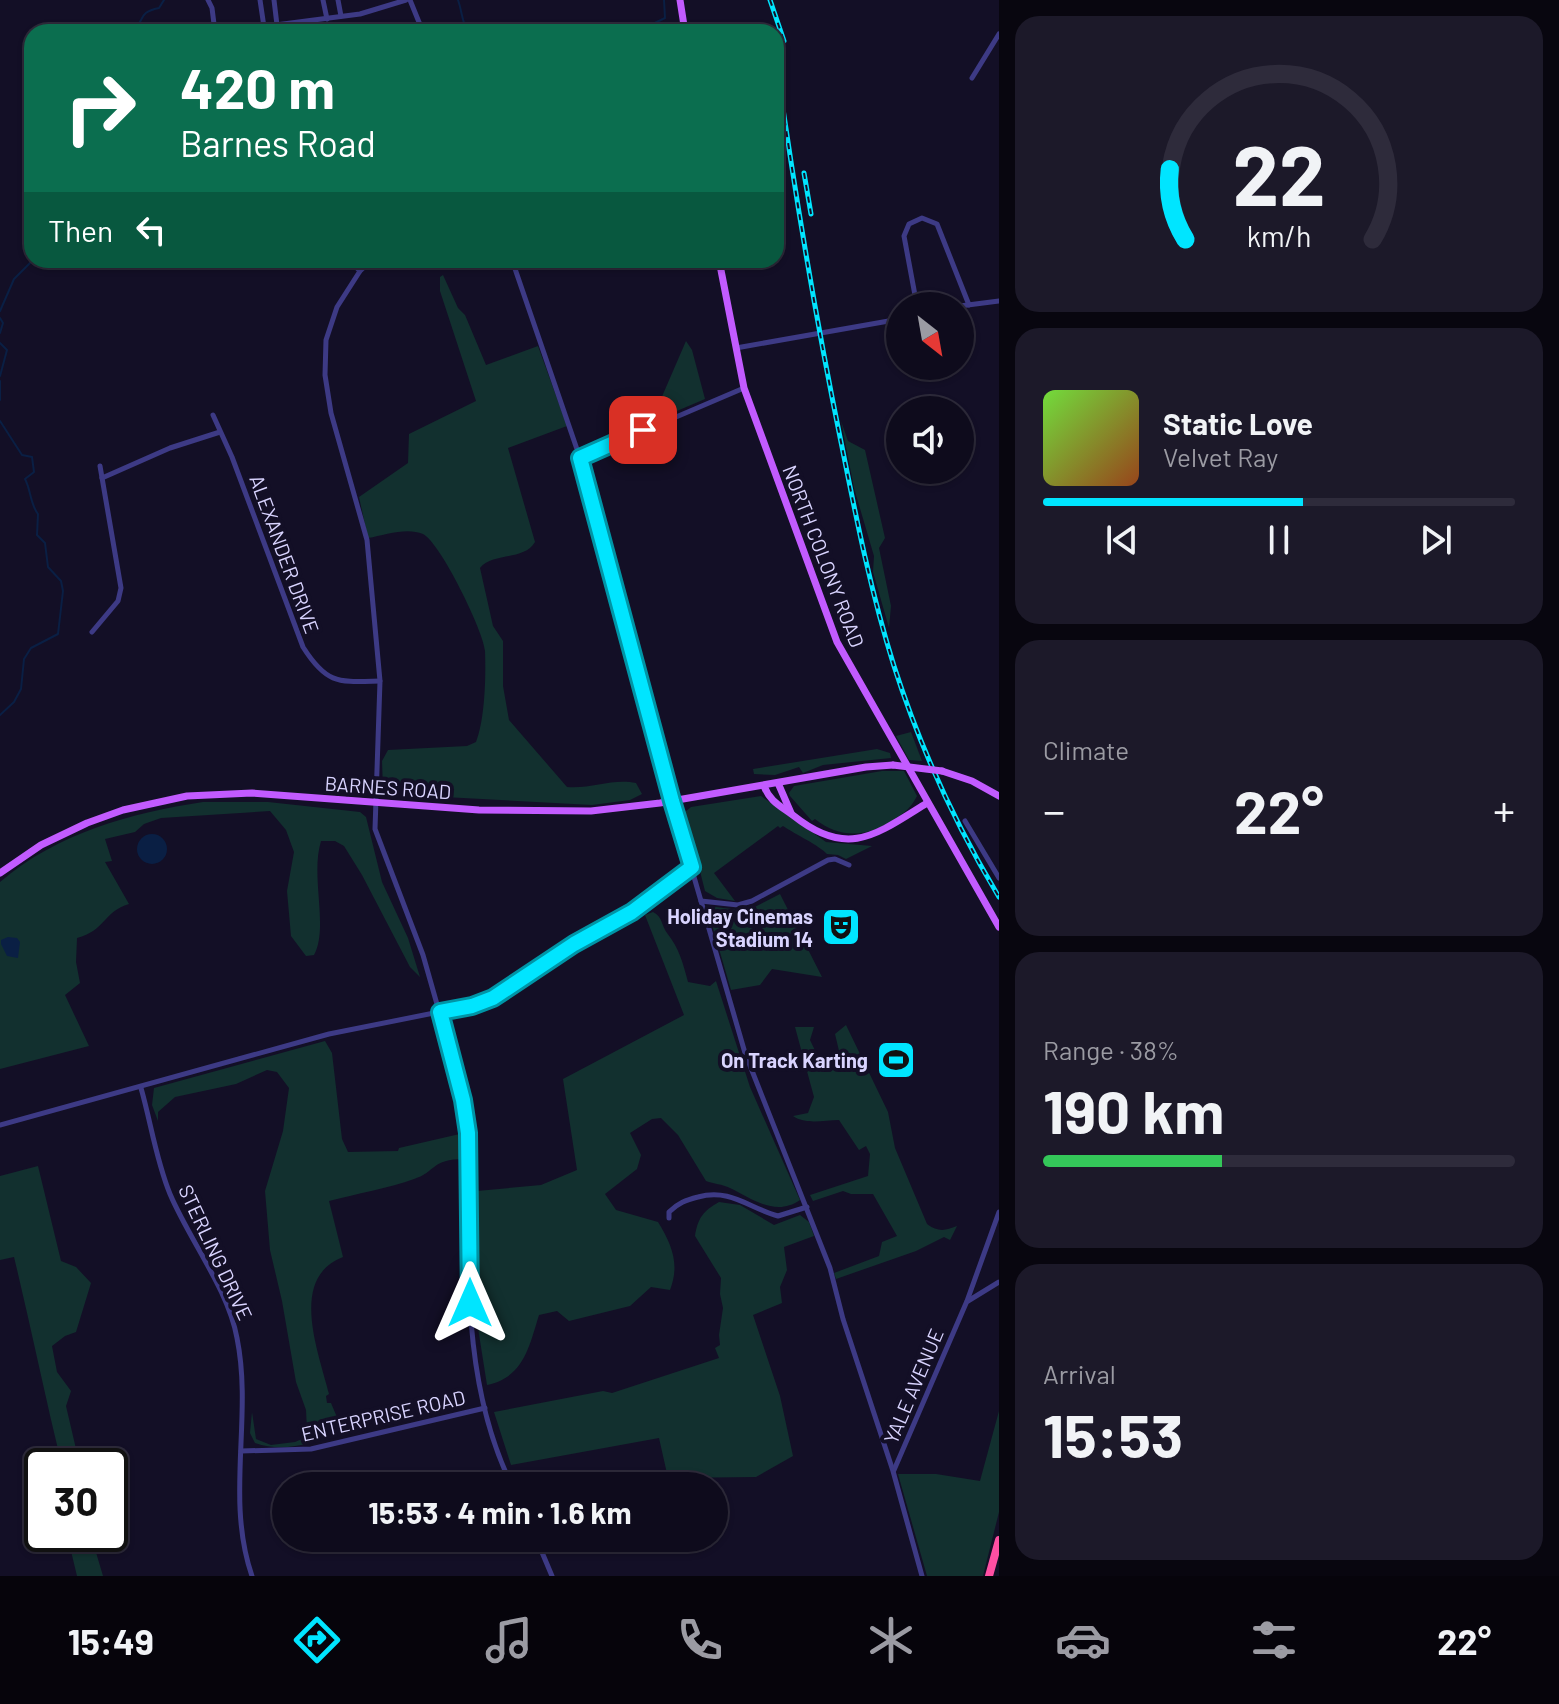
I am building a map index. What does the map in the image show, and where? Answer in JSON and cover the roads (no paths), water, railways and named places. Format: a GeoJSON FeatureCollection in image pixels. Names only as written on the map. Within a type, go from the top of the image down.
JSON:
{"type":"FeatureCollection","features":[{"type":"Feature","properties":{"kind":"highway"},"geometry":{"type":"LineString","coordinates":[[989,1576],[999,1540]]}},
{"type":"Feature","properties":{"kind":"main road"},"geometry":{"type":"LineString","coordinates":[[680,0],[684,24]]}},
{"type":"Feature","properties":{"kind":"main road","name":"NORTH COLONY ROAD"},"geometry":{"type":"LineString","coordinates":[[720,268],[744,388],[837,642],[999,927]]}},
{"type":"Feature","properties":{"kind":"main road","name":"BARNES ROAD"},"geometry":{"type":"LineString","coordinates":[[0,873],[65,833],[123,810],[155,802],[222,793],[479,810],[576,812],[672,801],[893,765],[942,771],[972,781],[999,796]]}},
{"type":"Feature","properties":{"kind":"main road"},"geometry":{"type":"LineString","coordinates":[[778,783],[791,813]]}},
{"type":"Feature","properties":{"kind":"main road"},"geometry":{"type":"LineString","coordinates":[[764,786],[772,800],[820,833],[855,840],[878,834],[927,803]]}},
{"type":"Feature","properties":{"kind":"street"},"geometry":{"type":"LineString","coordinates":[[208,0],[214,24]]}},
{"type":"Feature","properties":{"kind":"street"},"geometry":{"type":"LineString","coordinates":[[260,0],[264,24]]}},
{"type":"Feature","properties":{"kind":"street"},"geometry":{"type":"LineString","coordinates":[[274,0],[277,24]]}},
{"type":"Feature","properties":{"kind":"street"},"geometry":{"type":"LineString","coordinates":[[323,0],[327,19]]}},
{"type":"Feature","properties":{"kind":"street"},"geometry":{"type":"LineString","coordinates":[[338,0],[341,16]]}},
{"type":"Feature","properties":{"kind":"street"},"geometry":{"type":"LineString","coordinates":[[285,24],[370,12],[408,0],[419,24]]}},
{"type":"Feature","properties":{"kind":"street"},"geometry":{"type":"LineString","coordinates":[[972,78],[999,34]]}},
{"type":"Feature","properties":{"kind":"street"},"geometry":{"type":"LineString","coordinates":[[914,292],[904,236],[909,224],[922,218],[937,224],[964,292]]}},
{"type":"Feature","properties":{"kind":"street"},"geometry":{"type":"LineString","coordinates":[[357,268],[360,271]]}},
{"type":"Feature","properties":{"kind":"street"},"geometry":{"type":"LineString","coordinates":[[363,268],[337,307],[326,340],[325,375],[331,413],[367,540],[380,681],[375,829],[423,955],[463,1100],[468,1133],[471,1335],[485,1408],[506,1472]]}},
{"type":"Feature","properties":{"kind":"street"},"geometry":{"type":"LineString","coordinates":[[515,268],[580,458],[672,801],[753,1078],[830,1268],[843,1319],[893,1471]]}},
{"type":"Feature","properties":{"kind":"street"},"geometry":{"type":"LineString","coordinates":[[974,304],[999,301]]}},
{"type":"Feature","properties":{"kind":"street"},"geometry":{"type":"LineString","coordinates":[[735,348],[886,321]]}},
{"type":"Feature","properties":{"kind":"street"},"geometry":{"type":"LineString","coordinates":[[580,458],[744,388]]}},
{"type":"Feature","properties":{"kind":"street","name":"ALEXANDER DRIVE"},"geometry":{"type":"LineString","coordinates":[[213,415],[232,457],[303,647],[315,667],[338,682],[380,681]]}},
{"type":"Feature","properties":{"kind":"street"},"geometry":{"type":"LineString","coordinates":[[102,478],[170,448],[220,432]]}},
{"type":"Feature","properties":{"kind":"street"},"geometry":{"type":"LineString","coordinates":[[92,632],[118,601],[121,588],[100,466]]}},
{"type":"Feature","properties":{"kind":"street"},"geometry":{"type":"LineString","coordinates":[[965,821],[999,877]]}},
{"type":"Feature","properties":{"kind":"street"},"geometry":{"type":"LineString","coordinates":[[701,901],[738,905],[752,901],[828,860],[835,859],[849,865]]}},
{"type":"Feature","properties":{"kind":"street"},"geometry":{"type":"LineString","coordinates":[[0,1125],[329,1034],[472,1006],[493,998],[574,944],[632,912],[692,867]]}},
{"type":"Feature","properties":{"kind":"street","name":"STERLING DRIVE"},"geometry":{"type":"LineString","coordinates":[[141,1088],[165,1181],[222,1298],[237,1337],[243,1380],[239,1507],[244,1547],[252,1576]]}},
{"type":"Feature","properties":{"kind":"street"},"geometry":{"type":"LineString","coordinates":[[669,1218],[669,1212],[678,1203],[710,1194],[727,1194],[778,1216],[807,1207]]}},
{"type":"Feature","properties":{"kind":"street","name":"YALE AVENUE"},"geometry":{"type":"LineString","coordinates":[[922,1576],[893,1471],[967,1301],[999,1212]]}},
{"type":"Feature","properties":{"kind":"street"},"geometry":{"type":"LineString","coordinates":[[967,1301],[999,1282]]}},
{"type":"Feature","properties":{"kind":"street","name":"ENTERPRISE ROAD"},"geometry":{"type":"LineString","coordinates":[[241,1451],[311,1449],[485,1408]]}},
{"type":"Feature","properties":{"kind":"street"},"geometry":{"type":"LineString","coordinates":[[542,1552],[552,1576]]}},
{"type":"Feature","properties":{"kind":"water"},"geometry":{"type":"Polygon","coordinates":[[[152,834],[163,838],[167,849],[163,860],[152,864],[141,860],[137,849],[141,838],[152,834]]]}},
{"type":"Feature","properties":{"kind":"water"},"geometry":{"type":"Polygon","coordinates":[[[17,938],[20,942],[18,958],[7,956],[1,944],[1,940],[17,938]]]}},
{"type":"Feature","properties":{"kind":"waterway"},"geometry":{"type":"LineString","coordinates":[[138,24],[144,14],[159,8],[164,0]]}},
{"type":"Feature","properties":{"kind":"waterway"},"geometry":{"type":"LineString","coordinates":[[458,0],[464,24]]}},
{"type":"Feature","properties":{"kind":"waterway"},"geometry":{"type":"LineString","coordinates":[[653,24],[665,18],[664,0]]}},
{"type":"Feature","properties":{"kind":"waterway"},"geometry":{"type":"LineString","coordinates":[[0,311],[14,279],[25,268]]}},
{"type":"Feature","properties":{"kind":"waterway"},"geometry":{"type":"LineString","coordinates":[[0,318],[3,323],[0,333]]}},
{"type":"Feature","properties":{"kind":"waterway"},"geometry":{"type":"LineString","coordinates":[[0,343],[7,350],[0,376]]}},
{"type":"Feature","properties":{"kind":"waterway"},"geometry":{"type":"LineString","coordinates":[[0,381],[0,400]]}},
{"type":"Feature","properties":{"kind":"waterway"},"geometry":{"type":"LineString","coordinates":[[0,421],[22,455],[32,457],[34,472],[25,479],[38,514],[37,535],[45,543],[48,567],[61,581],[63,591],[58,634],[31,648],[24,659],[21,689],[14,702],[0,715]]}},
{"type":"Feature","properties":{"kind":"railway"},"geometry":{"type":"LineString","coordinates":[[770,0],[778,24]]}},
{"type":"Feature","properties":{"kind":"railway"},"geometry":{"type":"LineString","coordinates":[[784,112],[822,347],[878,611],[904,696],[927,755],[953,813],[999,897]]}},
{"type":"Feature","properties":{"kind":"railway"},"geometry":{"type":"LineString","coordinates":[[804,173],[811,214]]}},
{"type":"Feature","properties":{"kind":"place","name":"Holiday Cinemas Stadium 14"},"geometry":{"type":"Point","coordinates":[841,927]}},
{"type":"Feature","properties":{"kind":"place","name":"On Track Karting"},"geometry":{"type":"Point","coordinates":[896,1060]}}]}
